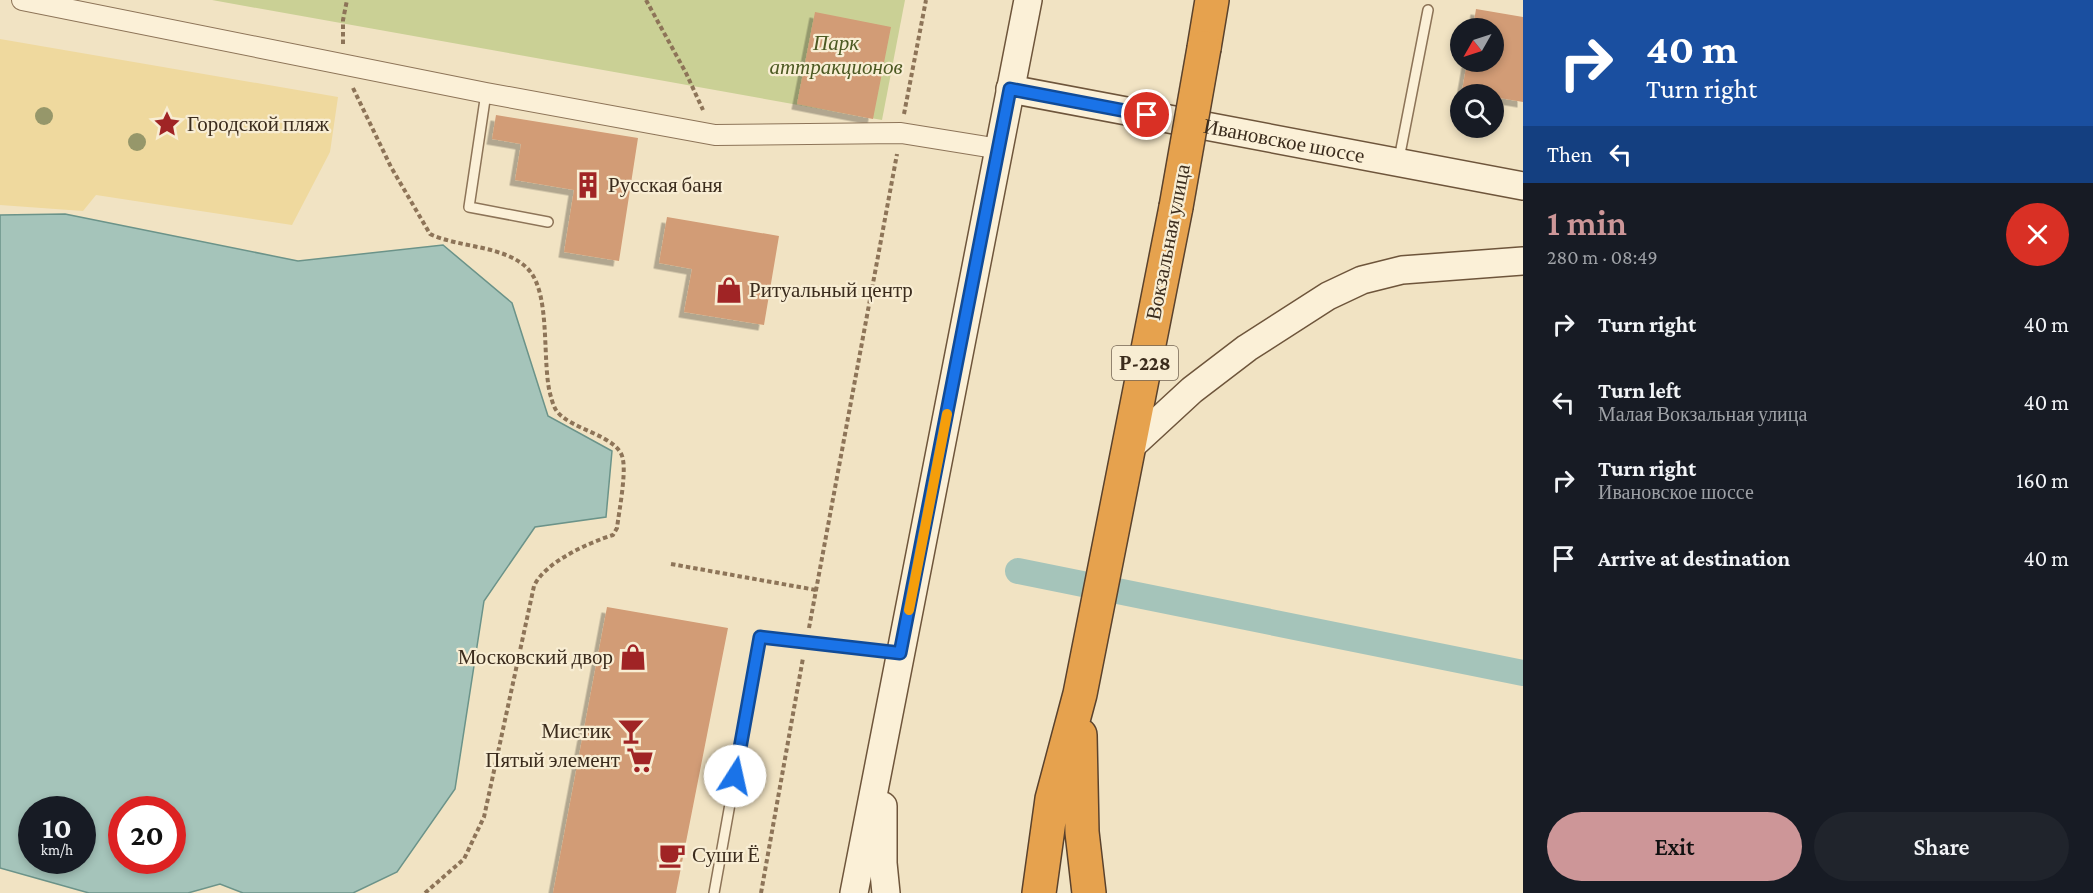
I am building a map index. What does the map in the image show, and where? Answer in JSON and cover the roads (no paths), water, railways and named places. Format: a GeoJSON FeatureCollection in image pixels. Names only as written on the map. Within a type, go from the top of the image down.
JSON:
{"type":"FeatureCollection","features":[{"type":"Feature","properties":{"kind":"highway","name":"Вокзальная улица"},"geometry":{"type":"LineString","coordinates":[[1080,694],[1176,207],[1212,0]]}},
{"type":"Feature","properties":{"kind":"highway","name":"Р-228"},"geometry":{"type":"LineString","coordinates":[[1039,893],[1052,799],[1080,694]]}},
{"type":"Feature","properties":{"kind":"highway","name":"Р-228"},"geometry":{"type":"LineString","coordinates":[[1080,694],[1082,832],[1089,893]]}},
{"type":"Feature","properties":{"kind":"main road"},"geometry":{"type":"LineString","coordinates":[[854,893],[1028,0]]}},
{"type":"Feature","properties":{"kind":"main road","name":"Ивановское шоссе"},"geometry":{"type":"LineString","coordinates":[[1010,89],[1523,184]]}},
{"type":"Feature","properties":{"kind":"main road"},"geometry":{"type":"LineString","coordinates":[[1128,449],[1192,390],[1247,348],[1328,296],[1362,280],[1402,270],[1523,261]]}},
{"type":"Feature","properties":{"kind":"main road"},"geometry":{"type":"LineString","coordinates":[[884,742],[883,863],[886,893]]}},
{"type":"Feature","properties":{"kind":"street"},"geometry":{"type":"LineString","coordinates":[[22,0],[342,65],[715,135],[901,133],[1000,149]]}},
{"type":"Feature","properties":{"kind":"lane"},"geometry":{"type":"LineString","coordinates":[[1398,161],[1428,10]]}},
{"type":"Feature","properties":{"kind":"lane"},"geometry":{"type":"LineString","coordinates":[[486,93],[469,207],[548,222]]}},
{"type":"Feature","properties":{"kind":"lane"},"geometry":{"type":"LineString","coordinates":[[714,893],[760,637],[900,653]]}},
{"type":"Feature","properties":{"kind":"water"},"geometry":{"type":"Polygon","coordinates":[[[65,214],[298,261],[443,245],[512,303],[548,416],[612,451],[606,517],[535,527],[484,601],[455,789],[397,872],[353,893],[243,893],[220,884],[188,893],[89,893],[21,874],[96,874],[96,796],[18,796],[18,873],[0,868],[0,215],[65,214]]]}},
{"type":"Feature","properties":{"kind":"waterway"},"geometry":{"type":"LineString","coordinates":[[1018,571],[1523,673]]}},
{"type":"Feature","properties":{"kind":"place","name":"Городской пляж"},"geometry":{"type":"Point","coordinates":[167,124]}},
{"type":"Feature","properties":{"kind":"place","name":"Русская баня"},"geometry":{"type":"Point","coordinates":[588,185]}},
{"type":"Feature","properties":{"kind":"place","name":"Ритуальный центр"},"geometry":{"type":"Point","coordinates":[729,290]}},
{"type":"Feature","properties":{"kind":"place","name":"Московский двор"},"geometry":{"type":"Point","coordinates":[633,657]}},
{"type":"Feature","properties":{"kind":"place","name":"Мистик"},"geometry":{"type":"Point","coordinates":[631,731]}},
{"type":"Feature","properties":{"kind":"place","name":"Пятый элемент"},"geometry":{"type":"Point","coordinates":[640,760]}},
{"type":"Feature","properties":{"kind":"place","name":"Суши Ё"},"geometry":{"type":"Point","coordinates":[672,855]}},
{"type":"Feature","properties":{"kind":"park label","name":"Парк аттракционов"},"geometry":{"type":"Point","coordinates":[836,55]}}]}
